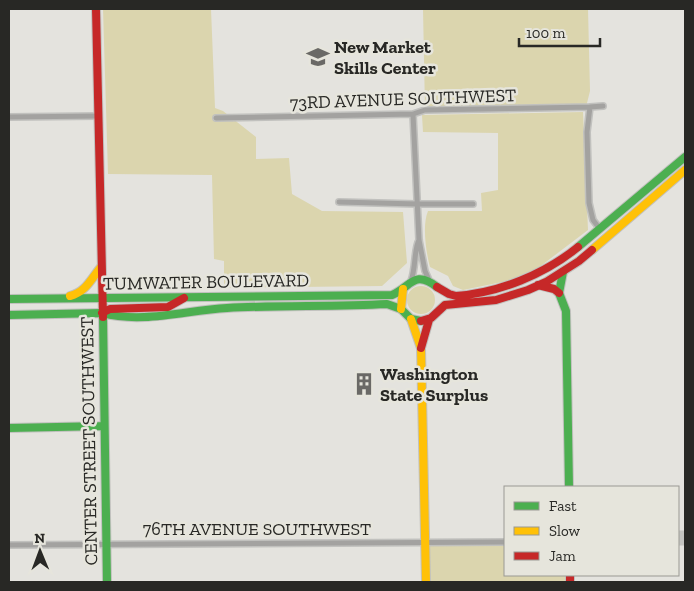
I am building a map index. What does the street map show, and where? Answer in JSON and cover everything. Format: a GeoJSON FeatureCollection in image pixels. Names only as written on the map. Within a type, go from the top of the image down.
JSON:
{"type":"FeatureCollection","features":[{"type":"Feature","properties":{"kind":"main road","name":"CENTER STREET SOUTHWEST"},"geometry":{"type":"LineString","coordinates":[[96,9],[107,582]]}},
{"type":"Feature","properties":{"kind":"main road"},"geometry":{"type":"LineString","coordinates":[[685,157],[567,256],[539,273],[514,284],[462,295],[450,295],[429,280],[421,278],[410,281],[402,289],[401,309],[411,318],[428,320],[448,305],[473,304],[508,297],[538,285],[563,272],[578,261],[685,170]]}},
{"type":"Feature","properties":{"kind":"main road"},"geometry":{"type":"LineString","coordinates":[[66,299],[88,288],[101,267]]}},
{"type":"Feature","properties":{"kind":"main road"},"geometry":{"type":"LineString","coordinates":[[559,293],[563,272]]}},
{"type":"Feature","properties":{"kind":"main road"},"geometry":{"type":"LineString","coordinates":[[538,285],[554,289],[559,293],[566,311],[569,486]]}},
{"type":"Feature","properties":{"kind":"main road"},"geometry":{"type":"LineString","coordinates":[[439,288],[439,311]]}},
{"type":"Feature","properties":{"kind":"main road","name":"TUMWATER BOULEVARD"},"geometry":{"type":"LineString","coordinates":[[9,299],[392,295],[402,289]]}},
{"type":"Feature","properties":{"kind":"main road"},"geometry":{"type":"LineString","coordinates":[[102,313],[110,309],[168,307],[186,298]]}},
{"type":"Feature","properties":{"kind":"main road","name":"TUMWATER BOULEVARD"},"geometry":{"type":"LineString","coordinates":[[9,314],[102,313],[114,316],[169,316],[234,308],[387,304],[401,309]]}},
{"type":"Feature","properties":{"kind":"main road"},"geometry":{"type":"LineString","coordinates":[[411,318],[421,348],[426,582]]}},
{"type":"Feature","properties":{"kind":"main road"},"geometry":{"type":"LineString","coordinates":[[421,348],[428,320]]}},
{"type":"Feature","properties":{"kind":"main road"},"geometry":{"type":"LineString","coordinates":[[9,428],[104,426]]}},
{"type":"Feature","properties":{"kind":"street","name":"73RD AVENUE SOUTHWEST"},"geometry":{"type":"LineString","coordinates":[[216,118],[413,114],[425,110],[603,106]]}},
{"type":"Feature","properties":{"kind":"street"},"geometry":{"type":"LineString","coordinates":[[590,107],[587,132],[589,202],[592,220],[600,229]]}},
{"type":"Feature","properties":{"kind":"street"},"geometry":{"type":"LineString","coordinates":[[413,114],[419,240],[425,271],[429,280]]}},
{"type":"Feature","properties":{"kind":"street"},"geometry":{"type":"LineString","coordinates":[[9,117],[99,116]]}},
{"type":"Feature","properties":{"kind":"street"},"geometry":{"type":"LineString","coordinates":[[339,202],[474,204]]}},
{"type":"Feature","properties":{"kind":"street"},"geometry":{"type":"LineString","coordinates":[[410,281],[415,267],[417,243],[419,240]]}},
{"type":"Feature","properties":{"kind":"street","name":"76TH AVENUE SOUTHWEST"},"geometry":{"type":"LineString","coordinates":[[9,545],[504,542]]}},
{"type":"Feature","properties":{"kind":"shaded area"},"geometry":{"type":"Polygon","coordinates":[[[103,9],[211,9],[215,108],[223,111],[256,137],[256,159],[289,158],[292,194],[322,211],[403,212],[407,263],[382,286],[224,288],[224,261],[214,259],[212,175],[108,174],[103,9]]]}},
{"type":"Feature","properties":{"kind":"shaded area"},"geometry":{"type":"Polygon","coordinates":[[[423,9],[588,9],[590,91],[586,107],[425,110],[423,9]]]}},
{"type":"Feature","properties":{"kind":"shaded area"},"geometry":{"type":"Polygon","coordinates":[[[583,112],[588,230],[538,268],[507,281],[463,290],[453,286],[448,276],[430,267],[425,231],[428,211],[482,211],[481,193],[498,190],[498,133],[423,132],[422,115],[583,112]]]}},
{"type":"Feature","properties":{"kind":"shaded area"},"geometry":{"type":"Polygon","coordinates":[[[421,286],[431,290],[435,300],[431,310],[421,314],[411,310],[407,300],[411,290],[421,286]]]}},
{"type":"Feature","properties":{"kind":"shaded area"},"geometry":{"type":"Polygon","coordinates":[[[504,545],[504,576],[567,576],[568,582],[429,582],[429,546],[504,545]]]}},
{"type":"Feature","properties":{"kind":"taxiway"},"geometry":{"type":"LineString","coordinates":[[679,538],[685,538]]}},
{"type":"Feature","properties":{"kind":"traffic: fast"},"geometry":{"type":"LineString","coordinates":[[578,247],[685,157]]}},
{"type":"Feature","properties":{"kind":"traffic: fast"},"geometry":{"type":"LineString","coordinates":[[563,272],[559,293],[566,311],[569,486]]}},
{"type":"Feature","properties":{"kind":"traffic: fast"},"geometry":{"type":"LineString","coordinates":[[9,299],[392,295],[413,281],[418,280],[429,282],[437,287]]}},
{"type":"Feature","properties":{"kind":"traffic: fast"},"geometry":{"type":"LineString","coordinates":[[9,315],[102,313],[117,316],[149,317],[227,308],[387,304],[401,309],[411,319],[421,321]]}},
{"type":"Feature","properties":{"kind":"traffic: fast"},"geometry":{"type":"LineString","coordinates":[[103,317],[107,582]]}},
{"type":"Feature","properties":{"kind":"traffic: fast"},"geometry":{"type":"LineString","coordinates":[[9,428],[104,426]]}},
{"type":"Feature","properties":{"kind":"traffic: slow"},"geometry":{"type":"LineString","coordinates":[[592,250],[685,170]]}},
{"type":"Feature","properties":{"kind":"traffic: slow"},"geometry":{"type":"LineString","coordinates":[[70,296],[84,288],[101,267]]}},
{"type":"Feature","properties":{"kind":"traffic: slow"},"geometry":{"type":"LineString","coordinates":[[401,309],[403,289]]}},
{"type":"Feature","properties":{"kind":"traffic: slow"},"geometry":{"type":"LineString","coordinates":[[411,319],[421,348],[426,582]]}},
{"type":"Feature","properties":{"kind":"traffic: jam"},"geometry":{"type":"LineString","coordinates":[[96,9],[103,317]]}},
{"type":"Feature","properties":{"kind":"traffic: jam"},"geometry":{"type":"LineString","coordinates":[[437,287],[456,296],[489,291],[536,274],[578,247]]}},
{"type":"Feature","properties":{"kind":"traffic: jam"},"geometry":{"type":"LineString","coordinates":[[421,321],[431,318],[445,305],[496,300],[528,290],[546,282],[579,261],[592,250]]}},
{"type":"Feature","properties":{"kind":"traffic: jam"},"geometry":{"type":"LineString","coordinates":[[538,285],[554,289],[559,293]]}},
{"type":"Feature","properties":{"kind":"traffic: jam"},"geometry":{"type":"LineString","coordinates":[[102,313],[110,309],[168,307],[184,298]]}},
{"type":"Feature","properties":{"kind":"traffic: jam"},"geometry":{"type":"LineString","coordinates":[[421,348],[429,320]]}},
{"type":"Feature","properties":{"kind":"traffic: jam"},"geometry":{"type":"LineString","coordinates":[[570,576],[570,582]]}},
{"type":"Feature","properties":{"kind":"place","name":"New Market Skills Center"},"geometry":{"type":"Point","coordinates":[318,57]}},
{"type":"Feature","properties":{"kind":"place","name":"Washington State Surplus"},"geometry":{"type":"Point","coordinates":[364,384]}}]}
